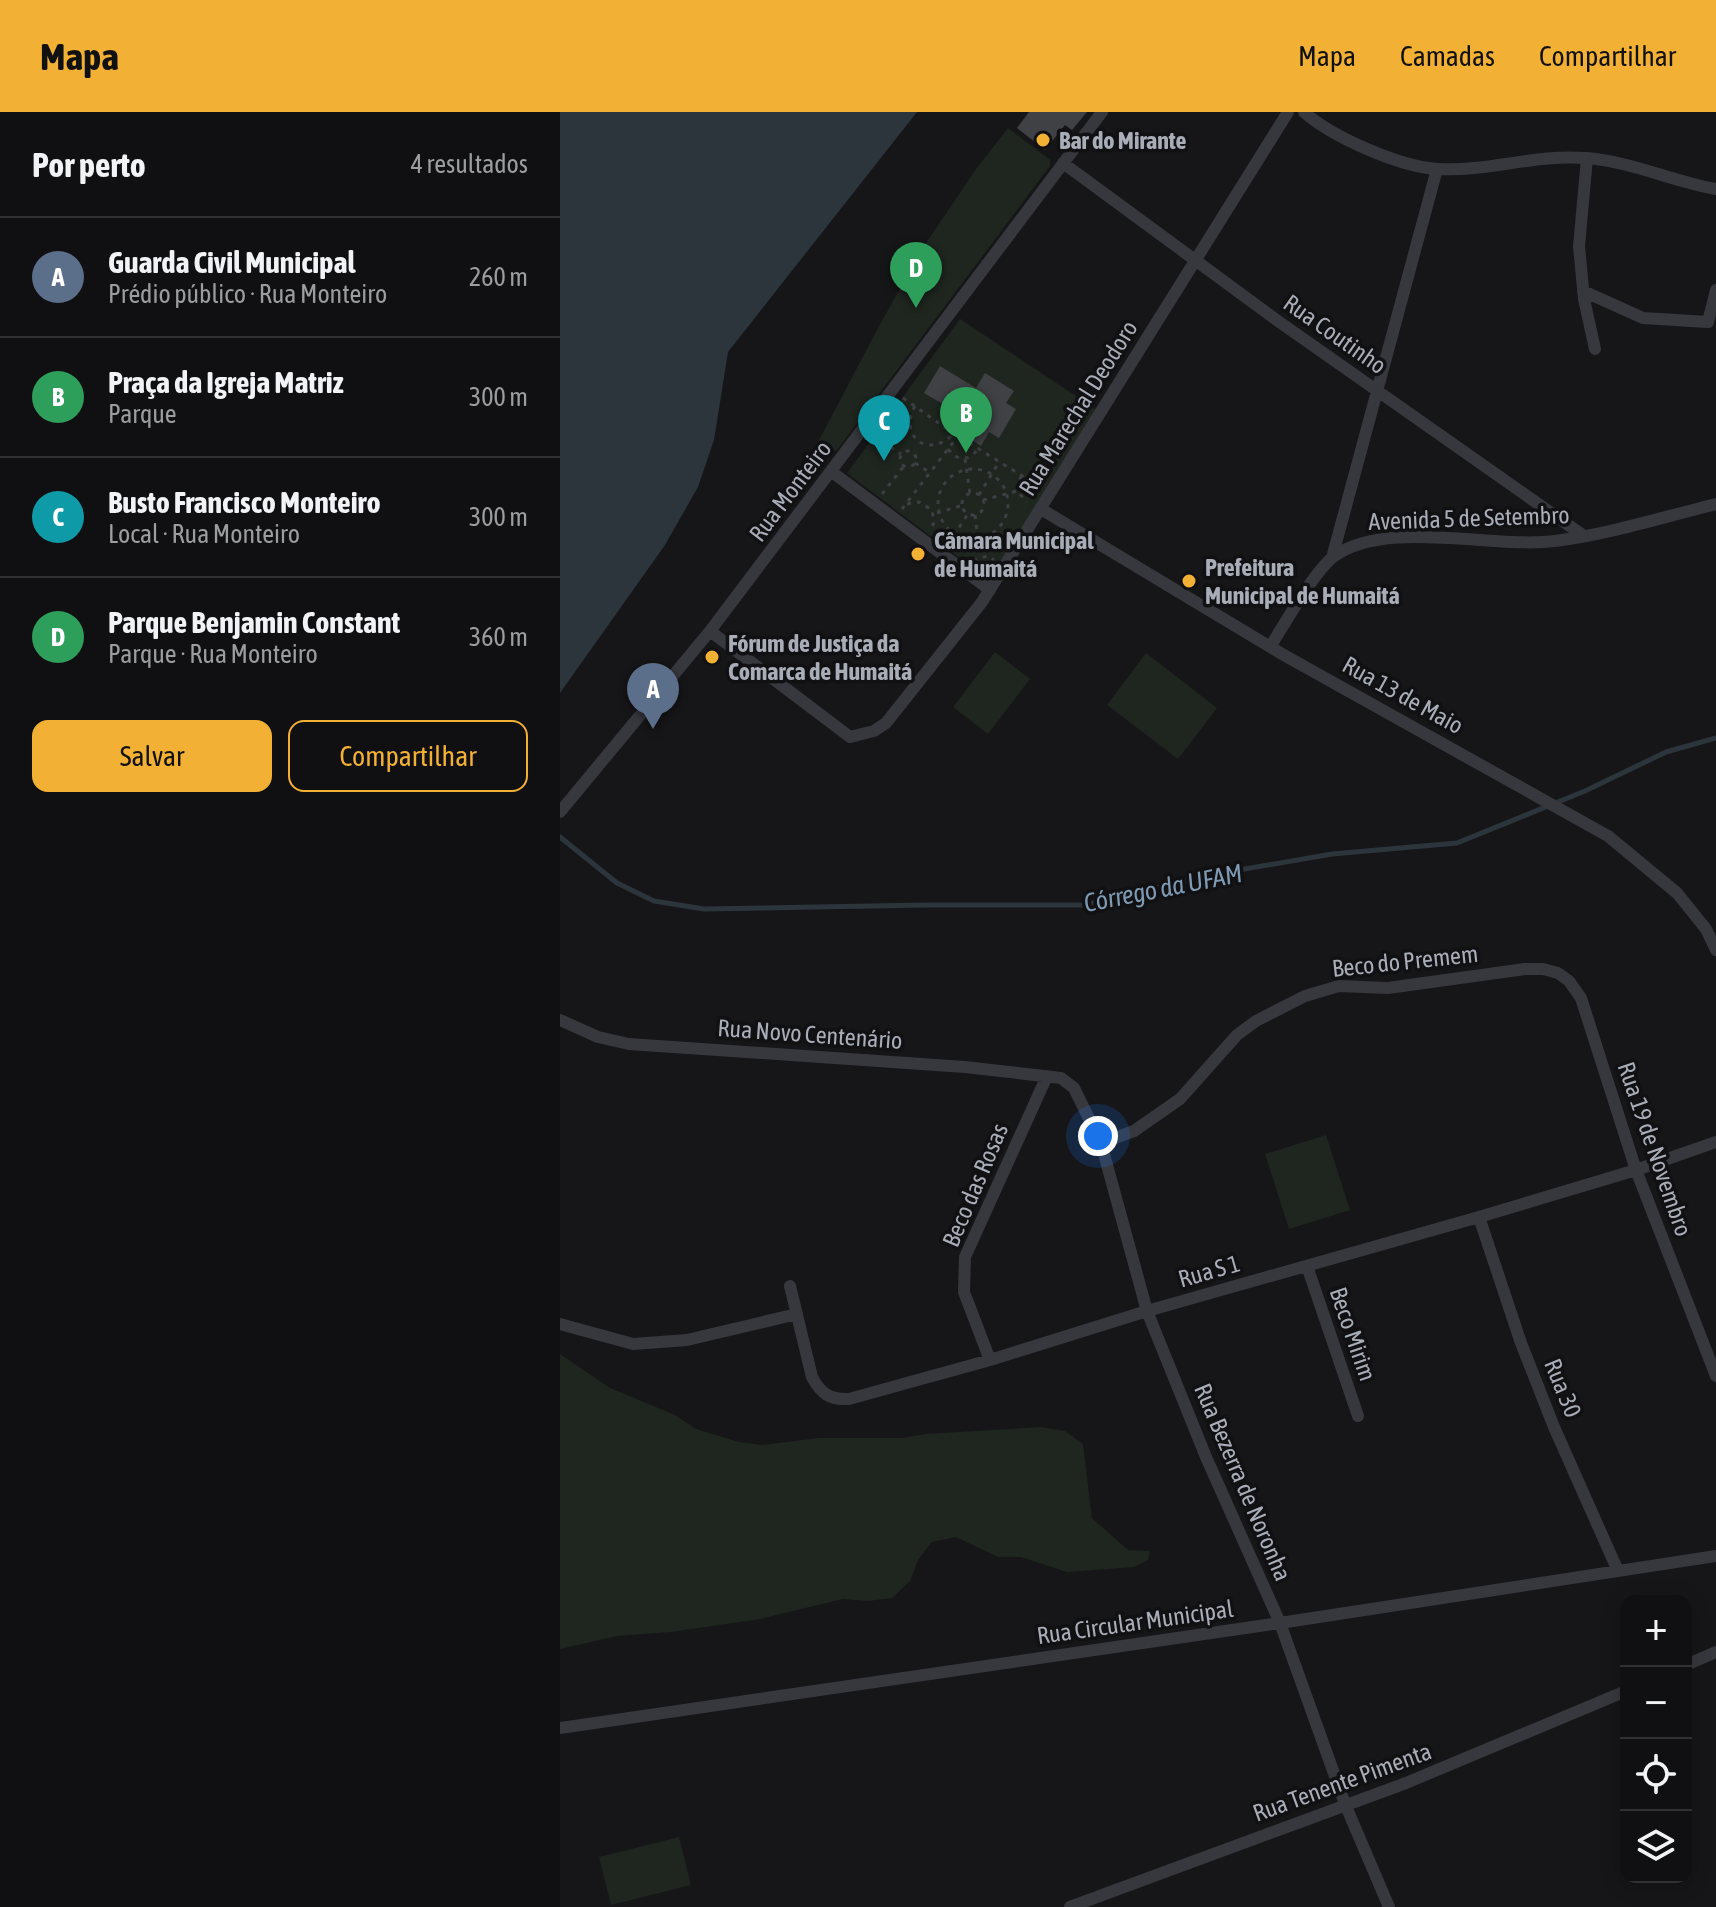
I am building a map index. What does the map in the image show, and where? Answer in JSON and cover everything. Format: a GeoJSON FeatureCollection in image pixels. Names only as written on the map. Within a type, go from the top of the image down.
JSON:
{"type":"FeatureCollection","features":[{"type":"Feature","properties":{"kind":"street","name":"Rua Monteiro"},"geometry":{"type":"LineString","coordinates":[[560,812],[710,631],[1102,112]]}},
{"type":"Feature","properties":{"kind":"street","name":"Rua Marechal Deodoro"},"geometry":{"type":"LineString","coordinates":[[710,631],[850,737],[874,731],[886,723],[990,590],[1288,112]]}},
{"type":"Feature","properties":{"kind":"street"},"geometry":{"type":"LineString","coordinates":[[1304,112],[1335,134],[1366,148],[1406,163],[1437,169],[1556,157],[1587,158],[1716,189]]}},
{"type":"Feature","properties":{"kind":"street"},"geometry":{"type":"LineString","coordinates":[[1587,158],[1579,246],[1583,291],[1595,349]]}},
{"type":"Feature","properties":{"kind":"street","name":"Rua Coutinho"},"geometry":{"type":"LineString","coordinates":[[1063,163],[1584,536]]}},
{"type":"Feature","properties":{"kind":"street"},"geometry":{"type":"LineString","coordinates":[[1332,558],[1437,169]]}},
{"type":"Feature","properties":{"kind":"street"},"geometry":{"type":"LineString","coordinates":[[1583,291],[1643,318],[1708,322],[1716,290]]}},
{"type":"Feature","properties":{"kind":"street"},"geometry":{"type":"LineString","coordinates":[[832,472],[990,590]]}},
{"type":"Feature","properties":{"kind":"street","name":"Avenida 5 de Setembro"},"geometry":{"type":"LineString","coordinates":[[1270,647],[1332,558],[1357,544],[1414,537],[1510,543],[1554,541],[1716,504]]}},
{"type":"Feature","properties":{"kind":"street","name":"Rua 13 de Maio"},"geometry":{"type":"LineString","coordinates":[[1041,509],[1270,647],[1608,836],[1677,893],[1706,929],[1716,950]]}},
{"type":"Feature","properties":{"kind":"street","name":"Beco do Premem"},"geometry":{"type":"LineString","coordinates":[[1101,1143],[1134,1131],[1156,1118],[1180,1099],[1237,1035],[1256,1021],[1305,996],[1339,986],[1388,988],[1525,969]]}},
{"type":"Feature","properties":{"kind":"street","name":"Rua 19 de Novembro"},"geometry":{"type":"LineString","coordinates":[[1525,969],[1558,973],[1569,981],[1581,998],[1636,1170],[1716,1376]]}},
{"type":"Feature","properties":{"kind":"street","name":"Rua Novo Centenário"},"geometry":{"type":"LineString","coordinates":[[560,1020],[598,1037],[629,1044],[1054,1077]]}},
{"type":"Feature","properties":{"kind":"street","name":"Rua Bezerra de Noronha"},"geometry":{"type":"LineString","coordinates":[[1054,1077],[1074,1088],[1101,1143],[1147,1311],[1206,1457],[1280,1623],[1345,1804],[1389,1907]]}},
{"type":"Feature","properties":{"kind":"street","name":"Beco das Rosas"},"geometry":{"type":"LineString","coordinates":[[990,1360],[964,1292],[965,1257],[1054,1077]]}},
{"type":"Feature","properties":{"kind":"street","name":"Rua S 1"},"geometry":{"type":"LineString","coordinates":[[790,1286],[812,1377],[818,1389],[837,1400],[849,1399],[1479,1217],[1636,1170],[1716,1142]]}},
{"type":"Feature","properties":{"kind":"street","name":"Rua 30"},"geometry":{"type":"LineString","coordinates":[[1479,1217],[1521,1343],[1554,1427],[1618,1571]]}},
{"type":"Feature","properties":{"kind":"street","name":"Beco Mirim"},"geometry":{"type":"LineString","coordinates":[[1307,1266],[1358,1416]]}},
{"type":"Feature","properties":{"kind":"street"},"geometry":{"type":"LineString","coordinates":[[560,1324],[633,1344],[687,1340],[797,1314]]}},
{"type":"Feature","properties":{"kind":"street","name":"Rua Circular Municipal"},"geometry":{"type":"LineString","coordinates":[[560,1728],[605,1724],[1716,1556]]}},
{"type":"Feature","properties":{"kind":"street"},"geometry":{"type":"LineString","coordinates":[[1692,1662],[1716,1652]]}},
{"type":"Feature","properties":{"kind":"street","name":"Rua Tenente Pimenta"},"geometry":{"type":"LineString","coordinates":[[1070,1907],[1406,1783],[1620,1694]]}},
{"type":"Feature","properties":{"kind":"path"},"geometry":{"type":"LineString","coordinates":[[892,391],[1050,494]]}},
{"type":"Feature","properties":{"kind":"path"},"geometry":{"type":"LineString","coordinates":[[916,405],[909,422],[911,433],[918,440],[927,445],[937,445],[950,437],[950,431]]}},
{"type":"Feature","properties":{"kind":"path"},"geometry":{"type":"LineString","coordinates":[[864,430],[901,454],[912,452],[915,463]]}},
{"type":"Feature","properties":{"kind":"path"},"geometry":{"type":"LineString","coordinates":[[895,519],[959,436]]}},
{"type":"Feature","properties":{"kind":"path"},"geometry":{"type":"LineString","coordinates":[[948,449],[957,458],[965,459],[979,448]]}},
{"type":"Feature","properties":{"kind":"path"},"geometry":{"type":"LineString","coordinates":[[901,454],[904,466]]}},
{"type":"Feature","properties":{"kind":"path"},"geometry":{"type":"LineString","coordinates":[[965,459],[970,494]]}},
{"type":"Feature","properties":{"kind":"path"},"geometry":{"type":"LineString","coordinates":[[979,495],[999,462]]}},
{"type":"Feature","properties":{"kind":"path"},"geometry":{"type":"LineString","coordinates":[[915,463],[929,472]]}},
{"type":"Feature","properties":{"kind":"path"},"geometry":{"type":"LineString","coordinates":[[904,466],[915,463]]}},
{"type":"Feature","properties":{"kind":"path"},"geometry":{"type":"LineString","coordinates":[[875,504],[904,466]]}},
{"type":"Feature","properties":{"kind":"path"},"geometry":{"type":"LineString","coordinates":[[905,505],[915,502],[923,504],[936,513],[955,534],[978,539],[1001,525],[1008,509],[1008,494],[1001,481],[980,469],[966,469],[954,475],[944,484],[939,497],[936,513],[932,528],[924,540]]}},
{"type":"Feature","properties":{"kind":"path"},"geometry":{"type":"LineString","coordinates":[[1017,491],[1021,476]]}},
{"type":"Feature","properties":{"kind":"path"},"geometry":{"type":"LineString","coordinates":[[983,500],[1017,491]]}},
{"type":"Feature","properties":{"kind":"path"},"geometry":{"type":"LineString","coordinates":[[1017,491],[1023,499],[1041,509]]}},
{"type":"Feature","properties":{"kind":"path"},"geometry":{"type":"LineString","coordinates":[[970,494],[979,495],[983,500],[983,508],[975,515],[968,514],[962,505],[963,499],[970,494]]}},
{"type":"Feature","properties":{"kind":"path"},"geometry":{"type":"LineString","coordinates":[[936,513],[962,505]]}},
{"type":"Feature","properties":{"kind":"path"},"geometry":{"type":"LineString","coordinates":[[940,553],[968,514]]}},
{"type":"Feature","properties":{"kind":"path"},"geometry":{"type":"LineString","coordinates":[[975,515],[981,556]]}},
{"type":"Feature","properties":{"kind":"path"},"geometry":{"type":"LineString","coordinates":[[964,571],[981,556],[988,556],[1004,568]]}},
{"type":"Feature","properties":{"kind":"shaded area"},"geometry":{"type":"Polygon","coordinates":[[[560,112],[917,112],[728,352],[714,440],[698,487],[665,545],[560,693],[560,112]]]}},
{"type":"Feature","properties":{"kind":"shaded area"},"geometry":{"type":"Polygon","coordinates":[[[1008,128],[1050,160],[1050,166],[837,450],[825,453],[818,442],[922,249],[1008,128]]]}},
{"type":"Feature","properties":{"kind":"shaded area"},"geometry":{"type":"Polygon","coordinates":[[[960,319],[1097,410],[990,581],[847,473],[960,319]]]}},
{"type":"Feature","properties":{"kind":"shaded area"},"geometry":{"type":"Polygon","coordinates":[[[995,652],[1030,679],[988,734],[953,707],[995,652]]]}},
{"type":"Feature","properties":{"kind":"shaded area"},"geometry":{"type":"Polygon","coordinates":[[[1146,653],[1217,708],[1178,759],[1107,705],[1146,653]]]}},
{"type":"Feature","properties":{"kind":"shaded area"},"geometry":{"type":"Polygon","coordinates":[[[1326,1135],[1350,1210],[1289,1229],[1265,1154],[1326,1135]]]}},
{"type":"Feature","properties":{"kind":"shaded area"},"geometry":{"type":"Polygon","coordinates":[[[560,1354],[610,1388],[675,1415],[696,1429],[739,1442],[762,1445],[819,1438],[903,1438],[1041,1427],[1065,1431],[1083,1444],[1092,1518],[1128,1550],[1150,1551],[1148,1560],[1134,1567],[1067,1572],[1021,1557],[998,1557],[956,1537],[932,1542],[918,1560],[910,1581],[892,1598],[868,1601],[843,1599],[760,1619],[671,1632],[617,1636],[560,1649],[560,1354]]]}},
{"type":"Feature","properties":{"kind":"shaded area"},"geometry":{"type":"Polygon","coordinates":[[[679,1837],[691,1885],[611,1905],[599,1857],[679,1837]]]}},
{"type":"Feature","properties":{"kind":"building","name":"Bar do Mirante"},"geometry":{"type":"Polygon","coordinates":[[[1029,112],[1087,112],[1072,130],[1065,125],[1045,150],[1017,128],[1029,112]]]}},
{"type":"Feature","properties":{"kind":"building"},"geometry":{"type":"Polygon","coordinates":[[[940,366],[976,388],[985,373],[1014,391],[1006,403],[1016,409],[999,438],[989,432],[981,446],[952,428],[960,414],[924,393],[940,366]]]}},
{"type":"Feature","properties":{"kind":"waterway","name":"Córrego da UFAM"},"geometry":{"type":"LineString","coordinates":[[560,837],[617,883],[654,901],[704,909],[1085,905],[1210,875],[1332,854],[1457,843],[1585,791],[1666,752],[1716,738]]}},
{"type":"Feature","properties":{"kind":"place","name":"Bar do Mirante"},"geometry":{"type":"Point","coordinates":[1043,140]}},
{"type":"Feature","properties":{"kind":"place","name":"Parque Benjamin Constant"},"geometry":{"type":"Point","coordinates":[916,308]}},
{"type":"Feature","properties":{"kind":"place","name":"Praça da Igreja Matriz"},"geometry":{"type":"Point","coordinates":[966,453]}},
{"type":"Feature","properties":{"kind":"place","name":"Busto Francisco Monteiro"},"geometry":{"type":"Point","coordinates":[884,461]}},
{"type":"Feature","properties":{"kind":"place","name":"Câmara Municipal de Humaitá"},"geometry":{"type":"Point","coordinates":[918,554]}},
{"type":"Feature","properties":{"kind":"place","name":"Prefeitura Municipal de Humaitá"},"geometry":{"type":"Point","coordinates":[1189,581]}},
{"type":"Feature","properties":{"kind":"place","name":"Fórum de Justiça da Comarca de Humaitá"},"geometry":{"type":"Point","coordinates":[712,657]}},
{"type":"Feature","properties":{"kind":"place","name":"Guarda Civil Municipal"},"geometry":{"type":"Point","coordinates":[653,729]}}]}
